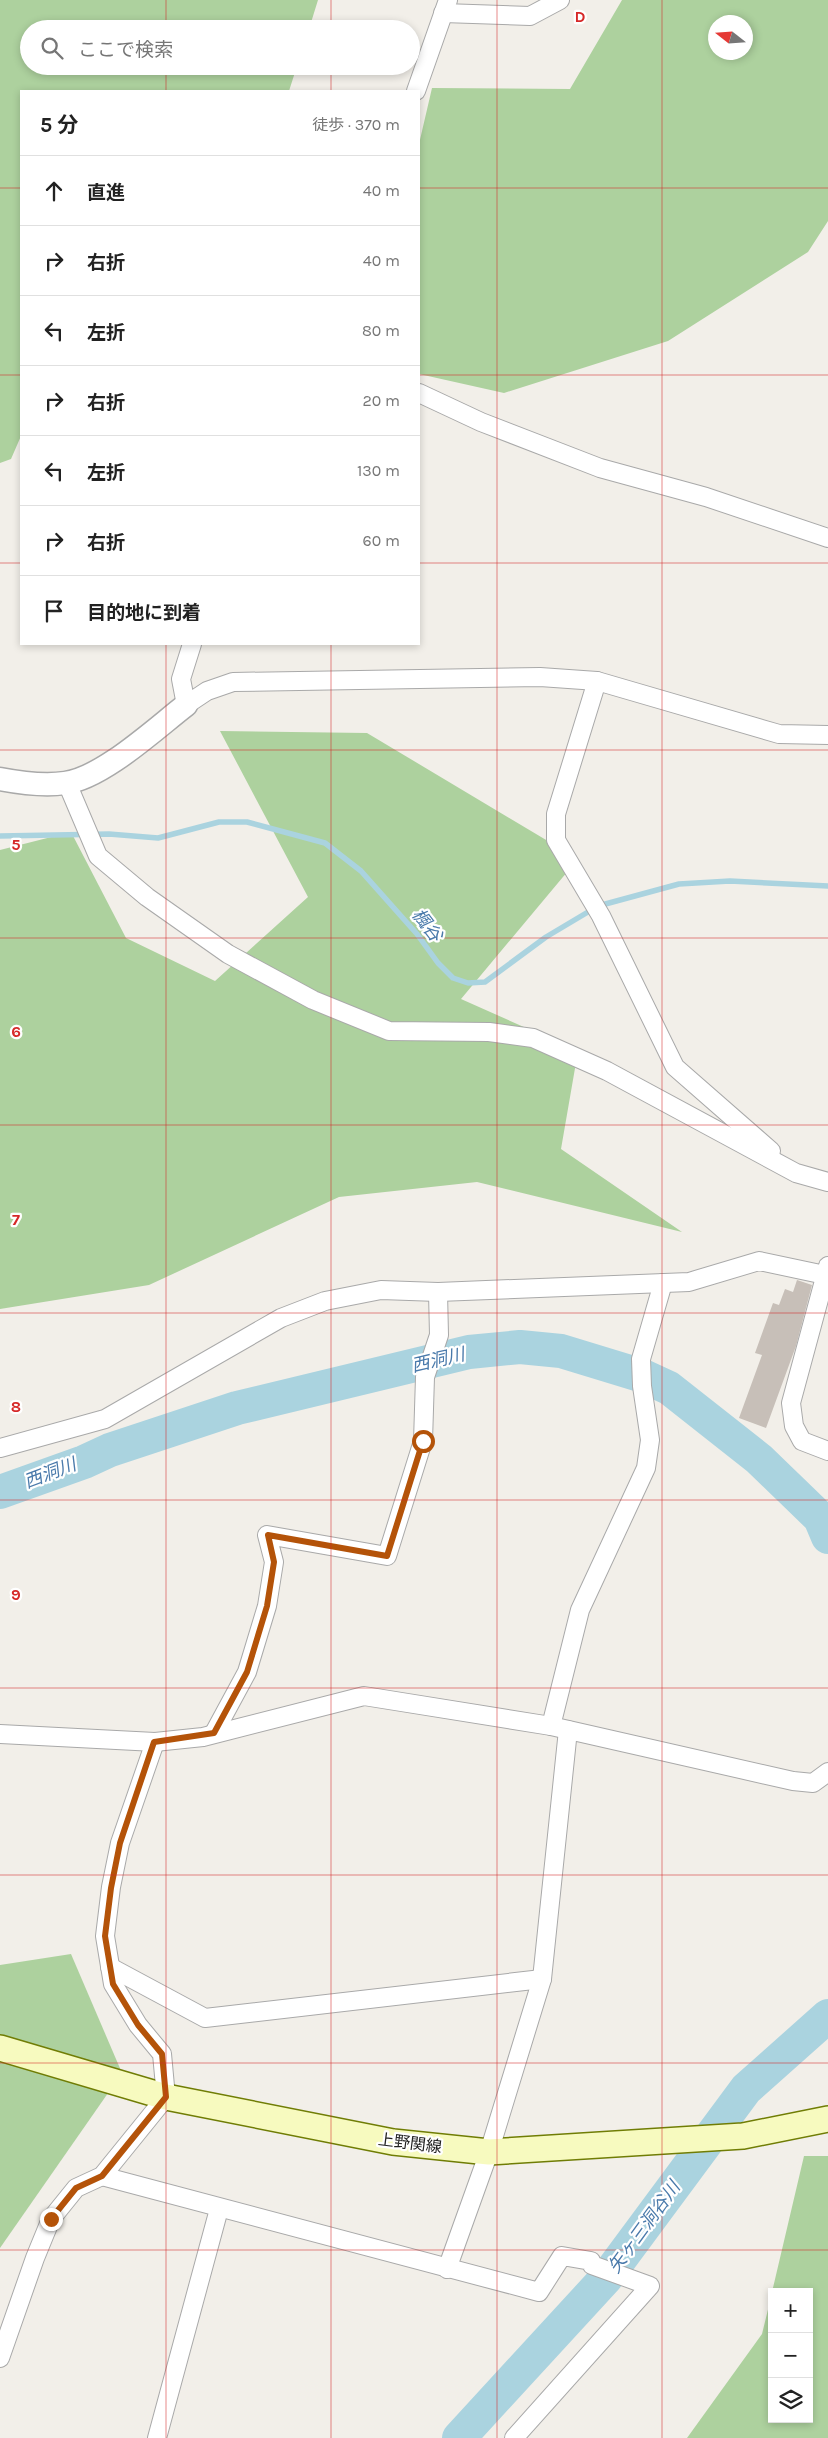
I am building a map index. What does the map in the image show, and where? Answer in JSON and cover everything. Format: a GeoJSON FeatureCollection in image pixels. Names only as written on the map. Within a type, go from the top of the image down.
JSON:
{"type":"FeatureCollection","features":[{"type":"Feature","properties":{"kind":"main road","name":"上野関線"},"geometry":{"type":"LineString","coordinates":[[0,2048],[166,2097],[393,2142],[489,2152],[743,2136],[828,2119]]}},
{"type":"Feature","properties":{"kind":"street"},"geometry":{"type":"LineString","coordinates":[[416,90],[446,7],[530,16],[560,0]]}},
{"type":"Feature","properties":{"kind":"street"},"geometry":{"type":"LineString","coordinates":[[420,393],[481,422],[600,468],[706,497],[828,538]]}},
{"type":"Feature","properties":{"kind":"street"},"geometry":{"type":"LineString","coordinates":[[186,704],[181,679],[192,645]]}},
{"type":"Feature","properties":{"kind":"street"},"geometry":{"type":"LineString","coordinates":[[0,779],[44,784],[67,783],[109,765],[186,704],[207,691],[232,682],[540,677],[597,681],[779,734],[828,735]]}},
{"type":"Feature","properties":{"kind":"street"},"geometry":{"type":"LineString","coordinates":[[597,681],[556,814],[556,840],[601,916],[674,1067],[796,1173]]}},
{"type":"Feature","properties":{"kind":"street"},"geometry":{"type":"LineString","coordinates":[[67,783],[98,856],[147,897],[228,954],[313,1000],[389,1030],[489,1032],[532,1038],[607,1071],[796,1173],[828,1182]]}},
{"type":"Feature","properties":{"kind":"street"},"geometry":{"type":"LineString","coordinates":[[0,1448],[106,1419],[281,1318],[325,1301],[381,1290],[438,1292],[689,1282],[760,1261],[826,1271],[791,1403],[794,1426],[802,1441],[828,1450]]}},
{"type":"Feature","properties":{"kind":"street"},"geometry":{"type":"LineString","coordinates":[[447,2268],[489,2152],[542,1979],[560,1728],[580,1610],[646,1468],[650,1440],[642,1386],[641,1359],[663,1283]]}},
{"type":"Feature","properties":{"kind":"street"},"geometry":{"type":"LineString","coordinates":[[214,1733],[247,1672],[267,1606],[274,1562],[268,1535],[387,1556],[423,1441],[425,1377],[439,1335],[438,1292]]}},
{"type":"Feature","properties":{"kind":"street"},"geometry":{"type":"LineString","coordinates":[[0,1734],[154,1742],[214,1733],[364,1696],[560,1728],[793,1781],[813,1783],[828,1772]]}},
{"type":"Feature","properties":{"kind":"street"},"geometry":{"type":"LineString","coordinates":[[0,2358],[35,2258],[51,2219],[76,2188],[102,2176],[166,2097],[162,2054],[138,2025],[113,1984],[105,1936],[111,1888],[120,1843],[154,1742]]}},
{"type":"Feature","properties":{"kind":"street"},"geometry":{"type":"LineString","coordinates":[[110,1968],[205,2018],[542,1979]]}},
{"type":"Feature","properties":{"kind":"street"},"geometry":{"type":"LineString","coordinates":[[102,2176],[539,2292],[562,2256],[591,2261],[592,2265],[650,2286],[514,2438]]}},
{"type":"Feature","properties":{"kind":"street"},"geometry":{"type":"LineString","coordinates":[[157,2438],[219,2208]]}},
{"type":"Feature","properties":{"kind":"green space"},"geometry":{"type":"Polygon","coordinates":[[[0,0],[318,0],[312,20],[20,20],[20,75],[294,75],[289,90],[20,90],[20,438],[11,459],[0,463],[0,0]]]}},
{"type":"Feature","properties":{"kind":"green space"},"geometry":{"type":"Polygon","coordinates":[[[622,0],[828,0],[828,221],[808,252],[668,341],[504,393],[420,374],[420,140],[432,88],[570,89],[622,0]]]}},
{"type":"Feature","properties":{"kind":"green space"},"geometry":{"type":"Polygon","coordinates":[[[220,731],[367,733],[578,859],[461,999],[578,1051],[561,1149],[682,1232],[477,1182],[339,1197],[149,1285],[0,1309],[0,850],[71,832],[126,938],[215,981],[308,897],[220,731]]]}},
{"type":"Feature","properties":{"kind":"green space"},"geometry":{"type":"Polygon","coordinates":[[[71,1954],[122,2073],[0,2248],[0,1965],[71,1954]]]}},
{"type":"Feature","properties":{"kind":"green space"},"geometry":{"type":"Polygon","coordinates":[[[804,2156],[828,2156],[828,2438],[687,2438],[762,2334],[768,2309],[768,2423],[813,2423],[813,2288],[773,2288],[804,2156]]]}},
{"type":"Feature","properties":{"kind":"building"},"geometry":{"type":"Polygon","coordinates":[[[797,1280],[812,1285],[796,1346],[766,1428],[739,1418],[762,1355],[755,1353],[773,1303],[779,1305],[785,1289],[793,1292],[797,1280]]]}},
{"type":"Feature","properties":{"kind":"waterway","name":"楓谷"},"geometry":{"type":"LineString","coordinates":[[0,836],[109,834],[158,838],[219,822],[247,822],[325,843],[361,871],[417,934],[438,963],[453,978],[468,983],[485,982],[546,937],[598,906],[679,884],[730,881],[828,886]]}},
{"type":"Feature","properties":{"kind":"waterway","name":"西洞川"},"geometry":{"type":"LineString","coordinates":[[0,1492],[84,1462],[110,1450],[237,1408],[469,1352],[520,1347],[561,1351],[643,1376],[669,1388],[759,1459],[820,1518],[828,1537]]}},
{"type":"Feature","properties":{"kind":"waterway","name":"矢ヶ三洞谷川"},"geometry":{"type":"LineString","coordinates":[[459,2438],[606,2278],[746,2089],[828,2016]]}},
{"type":"Feature","properties":{"kind":"route"},"geometry":{"type":"LineString","coordinates":[[51,2219],[76,2188],[102,2176],[166,2097],[162,2054],[138,2025],[113,1984],[105,1936],[111,1888],[120,1843],[154,1742],[202,1737],[214,1733],[247,1672],[267,1606],[274,1562],[268,1535],[387,1556],[423,1441]]}}]}
